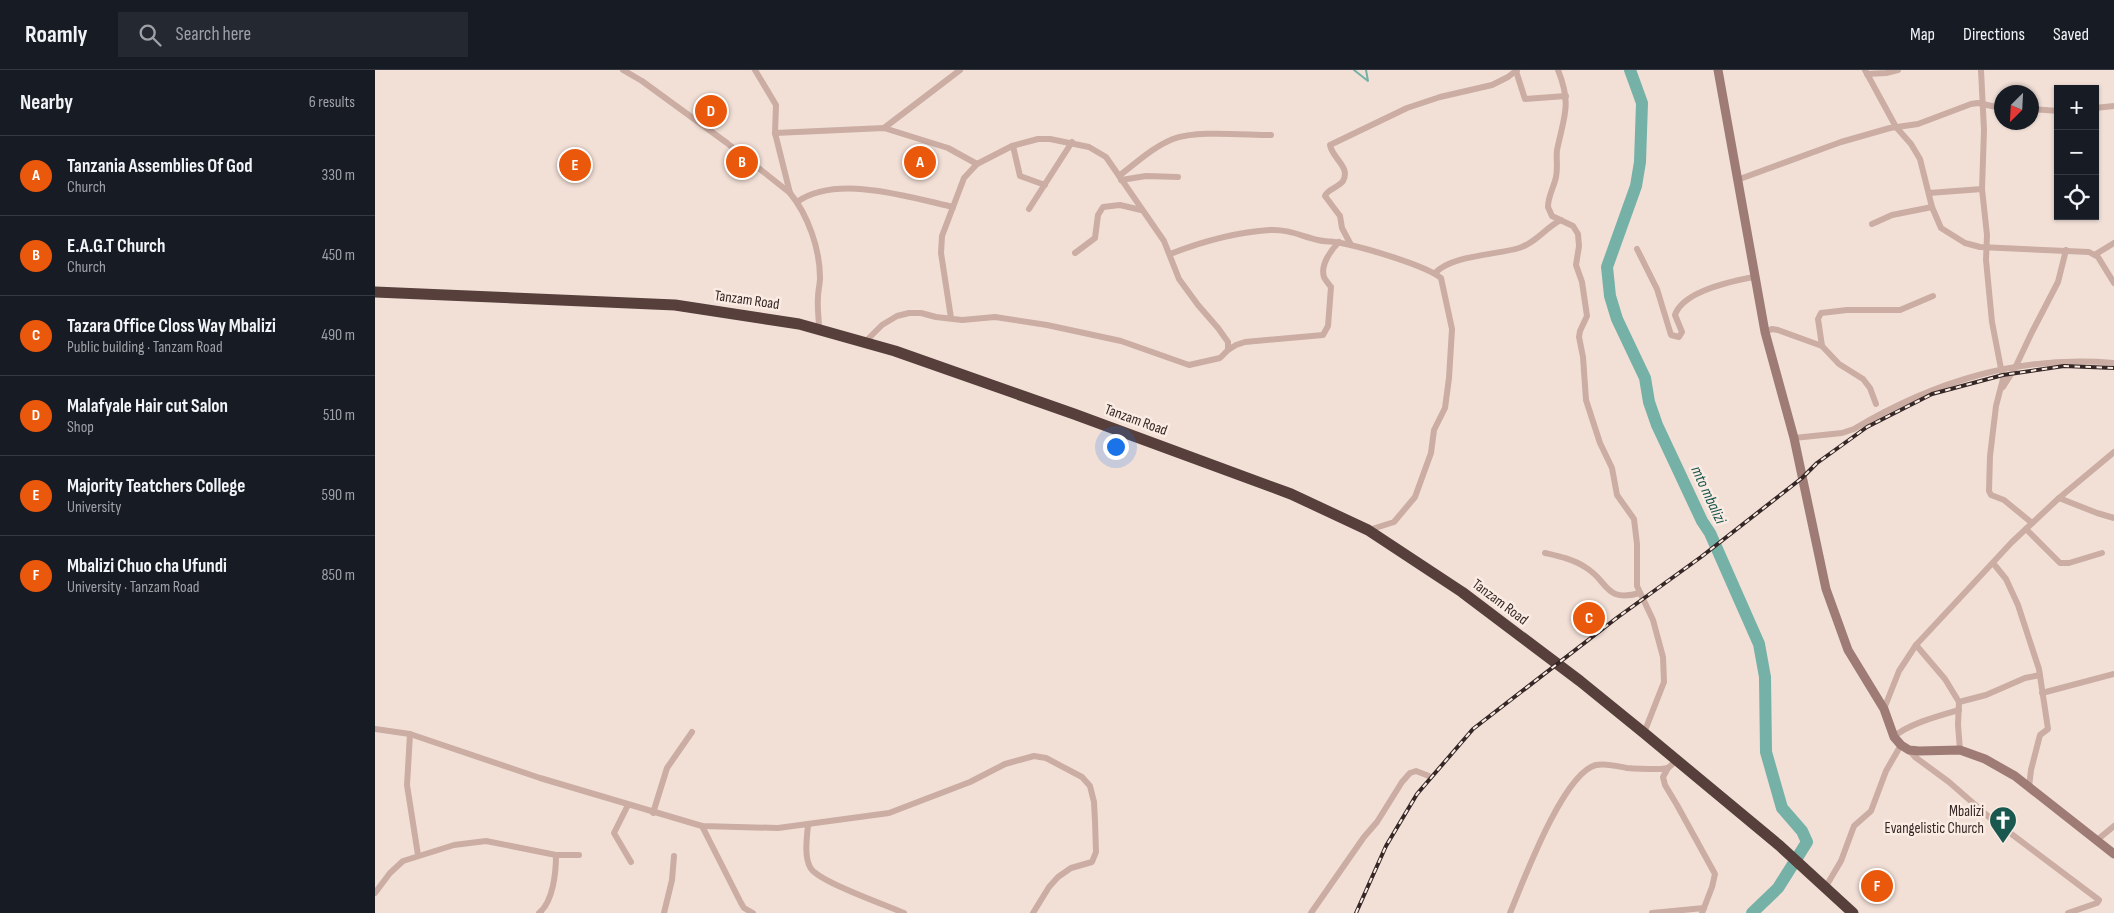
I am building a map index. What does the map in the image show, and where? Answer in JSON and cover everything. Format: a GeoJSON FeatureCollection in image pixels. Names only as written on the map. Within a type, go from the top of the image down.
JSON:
{"type":"FeatureCollection","features":[{"type":"Feature","properties":{"kind":"highway","name":"Tanzam Road"},"geometry":{"type":"LineString","coordinates":[[375,292],[675,306],[770,319],[819,329],[913,357],[1255,479],[1368,530],[1461,592],[1580,681],[1644,733],[1673,764],[1780,846],[1825,888]]}},
{"type":"Feature","properties":{"kind":"highway"},"geometry":{"type":"LineString","coordinates":[[1825,888],[1853,913]]}},
{"type":"Feature","properties":{"kind":"main road"},"geometry":{"type":"LineString","coordinates":[[1718,70],[1765,332],[1794,438],[1826,589],[1837,624],[1848,650],[1884,709],[1895,737],[1905,748],[1960,750],[1992,763],[2029,787],[2114,854]]}},
{"type":"Feature","properties":{"kind":"street"},"geometry":{"type":"LineString","coordinates":[[623,70],[650,87],[727,143],[790,193],[797,202],[811,230],[817,259],[820,277],[818,298],[819,329]]}},
{"type":"Feature","properties":{"kind":"street"},"geometry":{"type":"LineString","coordinates":[[755,70],[776,105],[775,133],[790,193]]}},
{"type":"Feature","properties":{"kind":"street"},"geometry":{"type":"LineString","coordinates":[[885,128],[960,70]]}},
{"type":"Feature","properties":{"kind":"street"},"geometry":{"type":"LineString","coordinates":[[1558,70],[1566,96],[1564,123],[1557,151],[1557,171],[1548,207],[1552,216],[1573,226],[1578,234],[1579,246],[1576,265],[1583,282],[1587,316],[1579,338],[1583,357],[1587,400],[1600,443],[1612,468],[1617,495],[1634,518],[1637,544],[1636,578],[1640,593],[1653,620],[1663,656],[1664,682],[1644,733]]}},
{"type":"Feature","properties":{"kind":"street"},"geometry":{"type":"LineString","coordinates":[[1866,72],[1891,73],[1898,70]]}},
{"type":"Feature","properties":{"kind":"street"},"geometry":{"type":"LineString","coordinates":[[1981,70],[1984,130],[1982,189],[1987,230],[1992,322],[2001,368],[2002,388]]}},
{"type":"Feature","properties":{"kind":"street"},"geometry":{"type":"LineString","coordinates":[[1351,245],[1342,228],[1340,216],[1325,196],[1327,191],[1340,184],[1345,176],[1345,169],[1334,154],[1331,145],[1407,108],[1444,95],[1492,85],[1509,78],[1517,71],[1525,99],[1566,96]]}},
{"type":"Feature","properties":{"kind":"street"},"geometry":{"type":"LineString","coordinates":[[1866,72],[1896,127],[1911,144],[1920,159],[1932,207],[1941,228],[1970,244],[1987,247],[2066,250],[2096,254],[2114,283]]}},
{"type":"Feature","properties":{"kind":"street"},"geometry":{"type":"LineString","coordinates":[[1737,180],[1841,142],[1896,127],[1918,124],[1971,104],[1994,107]]}},
{"type":"Feature","properties":{"kind":"street"},"geometry":{"type":"LineString","coordinates":[[2099,108],[2114,106]]}},
{"type":"Feature","properties":{"kind":"street"},"geometry":{"type":"LineString","coordinates":[[2039,110],[2054,111]]}},
{"type":"Feature","properties":{"kind":"street"},"geometry":{"type":"LineString","coordinates":[[775,133],[885,128],[948,148],[977,164]]}},
{"type":"Feature","properties":{"kind":"street"},"geometry":{"type":"LineString","coordinates":[[1120,178],[1153,150],[1175,139],[1190,136],[1271,135]]}},
{"type":"Feature","properties":{"kind":"street"},"geometry":{"type":"LineString","coordinates":[[951,318],[941,253],[942,236],[964,178],[977,164],[1013,146],[1038,139],[1072,142],[1103,154],[1164,241],[1179,279],[1228,342],[1228,350]]}},
{"type":"Feature","properties":{"kind":"street"},"geometry":{"type":"LineString","coordinates":[[1029,209],[1072,142]]}},
{"type":"Feature","properties":{"kind":"street"},"geometry":{"type":"LineString","coordinates":[[1013,146],[1020,176],[1045,185]]}},
{"type":"Feature","properties":{"kind":"street"},"geometry":{"type":"LineString","coordinates":[[1120,178],[1137,176],[1178,177]]}},
{"type":"Feature","properties":{"kind":"street"},"geometry":{"type":"LineString","coordinates":[[797,202],[805,197],[820,193],[856,188],[877,190],[953,207]]}},
{"type":"Feature","properties":{"kind":"street"},"geometry":{"type":"LineString","coordinates":[[1929,193],[1982,189]]}},
{"type":"Feature","properties":{"kind":"street"},"geometry":{"type":"LineString","coordinates":[[1075,253],[1095,238],[1098,215],[1103,207],[1126,205],[1142,210]]}},
{"type":"Feature","properties":{"kind":"street"},"geometry":{"type":"LineString","coordinates":[[1872,224],[1892,215],[1932,207]]}},
{"type":"Feature","properties":{"kind":"street"},"geometry":{"type":"LineString","coordinates":[[1435,273],[1441,267],[1459,261],[1521,248],[1561,220]]}},
{"type":"Feature","properties":{"kind":"street"},"geometry":{"type":"LineString","coordinates":[[1170,254],[1213,240],[1267,230],[1292,231],[1317,240],[1351,245],[1425,268],[1441,278],[1445,288],[1452,329],[1445,408],[1434,430],[1431,453],[1415,497],[1397,520],[1368,530]]}},
{"type":"Feature","properties":{"kind":"street"},"geometry":{"type":"LineString","coordinates":[[865,342],[882,325],[903,314],[921,313],[962,320],[995,317],[1121,341],[1189,365],[1220,358],[1235,345],[1245,342],[1314,338],[1326,333],[1331,287],[1323,272],[1328,257],[1339,242]]}},
{"type":"Feature","properties":{"kind":"street"},"geometry":{"type":"LineString","coordinates":[[2096,254],[2114,243]]}},
{"type":"Feature","properties":{"kind":"street"},"geometry":{"type":"LineString","coordinates":[[1637,249],[1657,289],[1671,335],[1676,338],[1682,332],[1675,315],[1681,304],[1705,291],[1755,277]]}},
{"type":"Feature","properties":{"kind":"street"},"geometry":{"type":"LineString","coordinates":[[2033,522],[2004,500],[1991,495],[1989,491],[1989,456],[1996,406],[2002,388],[2016,366],[2059,282],[2066,250]]}},
{"type":"Feature","properties":{"kind":"street"},"geometry":{"type":"LineString","coordinates":[[1822,346],[1818,319],[1821,313],[1847,310],[1900,310],[1933,296]]}},
{"type":"Feature","properties":{"kind":"street"},"geometry":{"type":"LineString","coordinates":[[1765,332],[1772,329],[1778,330],[1822,346],[1839,364],[1863,379],[1870,388],[1876,404]]}},
{"type":"Feature","properties":{"kind":"street"},"geometry":{"type":"LineString","coordinates":[[1794,438],[1842,433],[1854,429],[1931,390],[2001,368],[2068,361],[2114,363]]}},
{"type":"Feature","properties":{"kind":"street"},"geometry":{"type":"LineString","coordinates":[[1884,709],[1899,671],[1917,645],[2033,522],[2114,452]]}},
{"type":"Feature","properties":{"kind":"street"},"geometry":{"type":"LineString","coordinates":[[2059,498],[2101,515],[2114,518]]}},
{"type":"Feature","properties":{"kind":"street"},"geometry":{"type":"LineString","coordinates":[[2026,529],[2060,563],[2069,563],[2102,552]]}},
{"type":"Feature","properties":{"kind":"street"},"geometry":{"type":"LineString","coordinates":[[1545,553],[1584,566],[1612,593],[1627,596],[1640,593]]}},
{"type":"Feature","properties":{"kind":"street"},"geometry":{"type":"LineString","coordinates":[[1993,563],[2006,579],[2015,598],[2040,675],[2047,729],[2040,735],[2031,770],[2029,787]]}},
{"type":"Feature","properties":{"kind":"street"},"geometry":{"type":"LineString","coordinates":[[1917,645],[1945,680],[1959,702],[1960,750]]}},
{"type":"Feature","properties":{"kind":"street"},"geometry":{"type":"LineString","coordinates":[[2042,693],[2114,674]]}},
{"type":"Feature","properties":{"kind":"street"},"geometry":{"type":"LineString","coordinates":[[1959,702],[1986,695],[2025,678],[2040,675]]}},
{"type":"Feature","properties":{"kind":"street"},"geometry":{"type":"LineString","coordinates":[[1895,737],[1901,731],[1959,710]]}},
{"type":"Feature","properties":{"kind":"street"},"geometry":{"type":"LineString","coordinates":[[375,729],[410,734],[532,776],[628,806],[702,826],[778,828],[889,813],[970,782],[1005,764],[1034,756],[1046,758],[1082,777],[1090,786],[1094,802],[1096,852],[1092,862],[1071,868],[1053,882],[1033,913]]}},
{"type":"Feature","properties":{"kind":"street"},"geometry":{"type":"LineString","coordinates":[[653,813],[667,768],[691,732]]}},
{"type":"Feature","properties":{"kind":"street"},"geometry":{"type":"LineString","coordinates":[[410,734],[407,785],[418,855]]}},
{"type":"Feature","properties":{"kind":"street"},"geometry":{"type":"LineString","coordinates":[[1825,888],[1841,862],[1854,826],[1871,811],[1886,771],[1905,748],[1949,782],[1989,817],[2099,900],[2097,903],[2068,913]]}},
{"type":"Feature","properties":{"kind":"street"},"geometry":{"type":"LineString","coordinates":[[1510,913],[1546,828],[1564,798],[1582,774],[1591,767],[1604,764],[1630,768],[1673,764]]}},
{"type":"Feature","properties":{"kind":"street"},"geometry":{"type":"LineString","coordinates":[[1651,913],[1703,910],[1715,874],[1665,785],[1663,777],[1673,764]]}},
{"type":"Feature","properties":{"kind":"street"},"geometry":{"type":"LineString","coordinates":[[1311,913],[1362,839],[1374,827],[1407,775],[1416,771],[1429,776]]}},
{"type":"Feature","properties":{"kind":"street"},"geometry":{"type":"LineString","coordinates":[[628,806],[613,833],[631,862]]}},
{"type":"Feature","properties":{"kind":"street"},"geometry":{"type":"LineString","coordinates":[[808,824],[808,865],[814,874],[904,913]]}},
{"type":"Feature","properties":{"kind":"street"},"geometry":{"type":"LineString","coordinates":[[702,826],[741,903],[750,912]]}},
{"type":"Feature","properties":{"kind":"street"},"geometry":{"type":"LineString","coordinates":[[2097,840],[2114,826]]}},
{"type":"Feature","properties":{"kind":"street"},"geometry":{"type":"LineString","coordinates":[[375,893],[396,866],[403,861],[418,855],[475,841],[486,841],[557,855],[579,855]]}},
{"type":"Feature","properties":{"kind":"street"},"geometry":{"type":"LineString","coordinates":[[539,913],[546,908],[551,897],[557,855]]}},
{"type":"Feature","properties":{"kind":"street"},"geometry":{"type":"LineString","coordinates":[[664,913],[672,880],[674,856]]}},
{"type":"Feature","properties":{"kind":"waterway"},"geometry":{"type":"LineString","coordinates":[[1354,70],[1368,81],[1366,70]]}},
{"type":"Feature","properties":{"kind":"waterway","name":"mto mbalizi"},"geometry":{"type":"LineString","coordinates":[[1630,70],[1642,103],[1640,162],[1636,186],[1607,267],[1610,296],[1617,319],[1645,378],[1649,402],[1657,425],[1702,521],[1710,533],[1759,644],[1765,677],[1766,752],[1782,808],[1802,831],[1807,842],[1778,888],[1752,913]]}},
{"type":"Feature","properties":{"kind":"railway"},"geometry":{"type":"LineString","coordinates":[[1356,913],[1386,846],[1417,794],[1473,729],[1618,617],[1701,557],[1802,478],[1817,463],[1867,427],[1932,394],[2003,375],[2064,366],[2114,368]]}},
{"type":"Feature","properties":{"kind":"place","name":"Malafyale Hair cut Salon"},"geometry":{"type":"Point","coordinates":[711,111]}},
{"type":"Feature","properties":{"kind":"place","name":"E.A.G.T Church"},"geometry":{"type":"Point","coordinates":[742,162]}},
{"type":"Feature","properties":{"kind":"place","name":"Tanzania Assemblies Of God"},"geometry":{"type":"Point","coordinates":[920,162]}},
{"type":"Feature","properties":{"kind":"place","name":"Majority Teatchers College"},"geometry":{"type":"Point","coordinates":[575,165]}},
{"type":"Feature","properties":{"kind":"place","name":"Tazara Office Closs Way Mbalizi"},"geometry":{"type":"Point","coordinates":[1589,618]}},
{"type":"Feature","properties":{"kind":"place","name":"Mbalizi Evangelistic Church"},"geometry":{"type":"Point","coordinates":[2003,844]}},
{"type":"Feature","properties":{"kind":"place","name":"Mbalizi Chuo cha Ufundi"},"geometry":{"type":"Point","coordinates":[1877,886]}}]}
